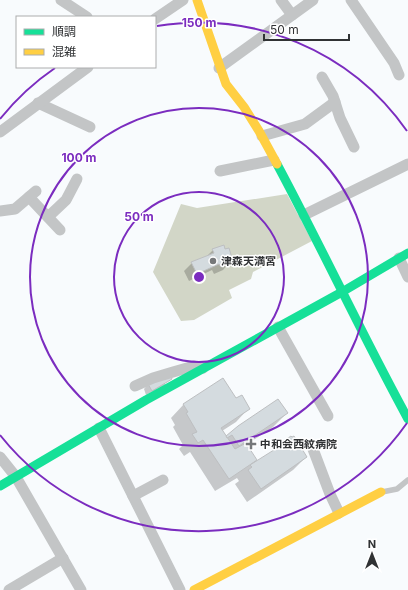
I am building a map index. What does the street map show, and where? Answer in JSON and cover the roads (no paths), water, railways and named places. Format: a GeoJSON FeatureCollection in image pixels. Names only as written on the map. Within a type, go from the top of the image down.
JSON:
{"type":"FeatureCollection","features":[{"type":"Feature","properties":{"kind":"street"},"geometry":{"type":"LineString","coordinates":[[61,0],[85,16]]}},
{"type":"Feature","properties":{"kind":"street"},"geometry":{"type":"LineString","coordinates":[[156,18],[170,3],[183,0]]}},
{"type":"Feature","properties":{"kind":"street"},"geometry":{"type":"LineString","coordinates":[[197,0],[219,68],[226,84],[262,136],[304,215],[377,363],[408,419]]}},
{"type":"Feature","properties":{"kind":"street"},"geometry":{"type":"LineString","coordinates":[[281,0],[292,15]]}},
{"type":"Feature","properties":{"kind":"street"},"geometry":{"type":"LineString","coordinates":[[219,68],[313,0]]}},
{"type":"Feature","properties":{"kind":"street"},"geometry":{"type":"LineString","coordinates":[[350,0],[394,63],[399,75]]}},
{"type":"Feature","properties":{"kind":"street"},"geometry":{"type":"LineString","coordinates":[[0,132],[87,68]]}},
{"type":"Feature","properties":{"kind":"street"},"geometry":{"type":"LineString","coordinates":[[322,77],[334,96],[340,118],[354,147]]}},
{"type":"Feature","properties":{"kind":"street"},"geometry":{"type":"LineString","coordinates":[[262,136],[305,124],[335,102]]}},
{"type":"Feature","properties":{"kind":"street"},"geometry":{"type":"LineString","coordinates":[[38,103],[90,127]]}},
{"type":"Feature","properties":{"kind":"street"},"geometry":{"type":"LineString","coordinates":[[220,171],[274,160]]}},
{"type":"Feature","properties":{"kind":"street"},"geometry":{"type":"LineString","coordinates":[[304,215],[408,164]]}},
{"type":"Feature","properties":{"kind":"street"},"geometry":{"type":"LineString","coordinates":[[48,217],[66,200],[77,179]]}},
{"type":"Feature","properties":{"kind":"street"},"geometry":{"type":"LineString","coordinates":[[0,211],[15,209],[32,194],[48,217],[60,230]]}},
{"type":"Feature","properties":{"kind":"street"},"geometry":{"type":"LineString","coordinates":[[0,486],[203,368],[342,292],[404,256],[408,277]]}},
{"type":"Feature","properties":{"kind":"street"},"geometry":{"type":"LineString","coordinates":[[278,327],[328,416]]}},
{"type":"Feature","properties":{"kind":"street"},"geometry":{"type":"LineString","coordinates":[[135,386],[152,378],[194,366],[203,368]]}},
{"type":"Feature","properties":{"kind":"street"},"geometry":{"type":"LineString","coordinates":[[99,428],[180,590]]}},
{"type":"Feature","properties":{"kind":"street"},"geometry":{"type":"LineString","coordinates":[[313,450],[339,513]]}},
{"type":"Feature","properties":{"kind":"street"},"geometry":{"type":"LineString","coordinates":[[0,457],[16,477],[80,590]]}},
{"type":"Feature","properties":{"kind":"street"},"geometry":{"type":"LineString","coordinates":[[133,496],[163,480]]}},
{"type":"Feature","properties":{"kind":"street"},"geometry":{"type":"LineString","coordinates":[[194,590],[381,492]]}},
{"type":"Feature","properties":{"kind":"street"},"geometry":{"type":"LineString","coordinates":[[9,590],[62,558]]}},
{"type":"Feature","properties":{"kind":"lane"},"geometry":{"type":"LineString","coordinates":[[381,492],[396,489],[408,480]]}},
{"type":"Feature","properties":{"kind":"place","name":"津森天満宮"},"geometry":{"type":"Point","coordinates":[213,261]}},
{"type":"Feature","properties":{"kind":"place","name":"中和会西紋病院"},"geometry":{"type":"Point","coordinates":[251,444]}}]}
